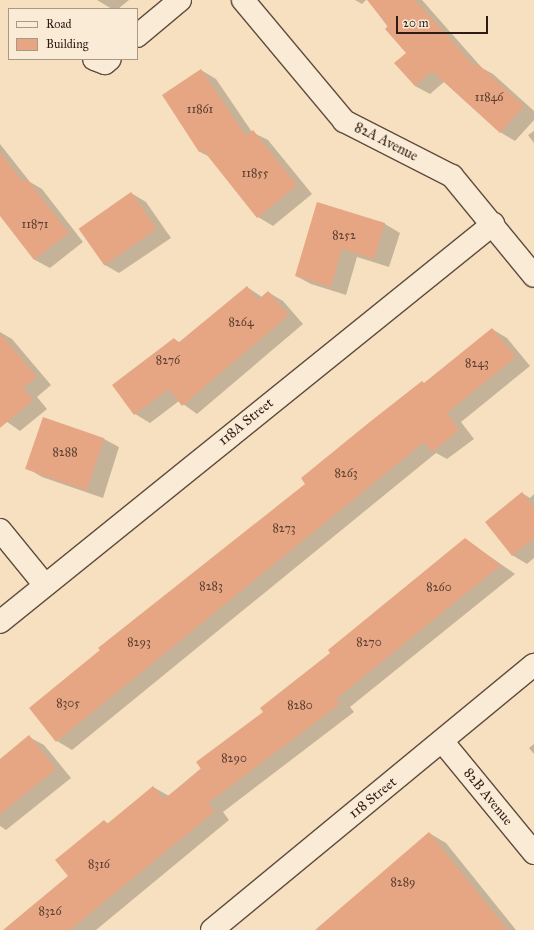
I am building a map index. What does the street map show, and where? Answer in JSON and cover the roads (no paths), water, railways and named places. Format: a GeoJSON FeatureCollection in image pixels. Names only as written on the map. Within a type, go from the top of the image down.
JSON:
{"type":"FeatureCollection","features":[{"type":"Feature","properties":{"kind":"street"},"geometry":{"type":"LineString","coordinates":[[138,35],[180,0]]}},
{"type":"Feature","properties":{"kind":"street","name":"82A Avenue"},"geometry":{"type":"LineString","coordinates":[[243,0],[344,121],[452,176],[534,276]]}},
{"type":"Feature","properties":{"kind":"street"},"geometry":{"type":"LineString","coordinates":[[97,60],[105,63],[109,60]]}},
{"type":"Feature","properties":{"kind":"street","name":"118A Street"},"geometry":{"type":"LineString","coordinates":[[0,622],[44,584],[492,224]]}},
{"type":"Feature","properties":{"kind":"street"},"geometry":{"type":"LineString","coordinates":[[0,530],[44,584]]}},
{"type":"Feature","properties":{"kind":"street","name":"118 Street"},"geometry":{"type":"LineString","coordinates":[[212,930],[534,665]]}},
{"type":"Feature","properties":{"kind":"street","name":"82B Avenue"},"geometry":{"type":"LineString","coordinates":[[442,741],[534,853]]}}]}
